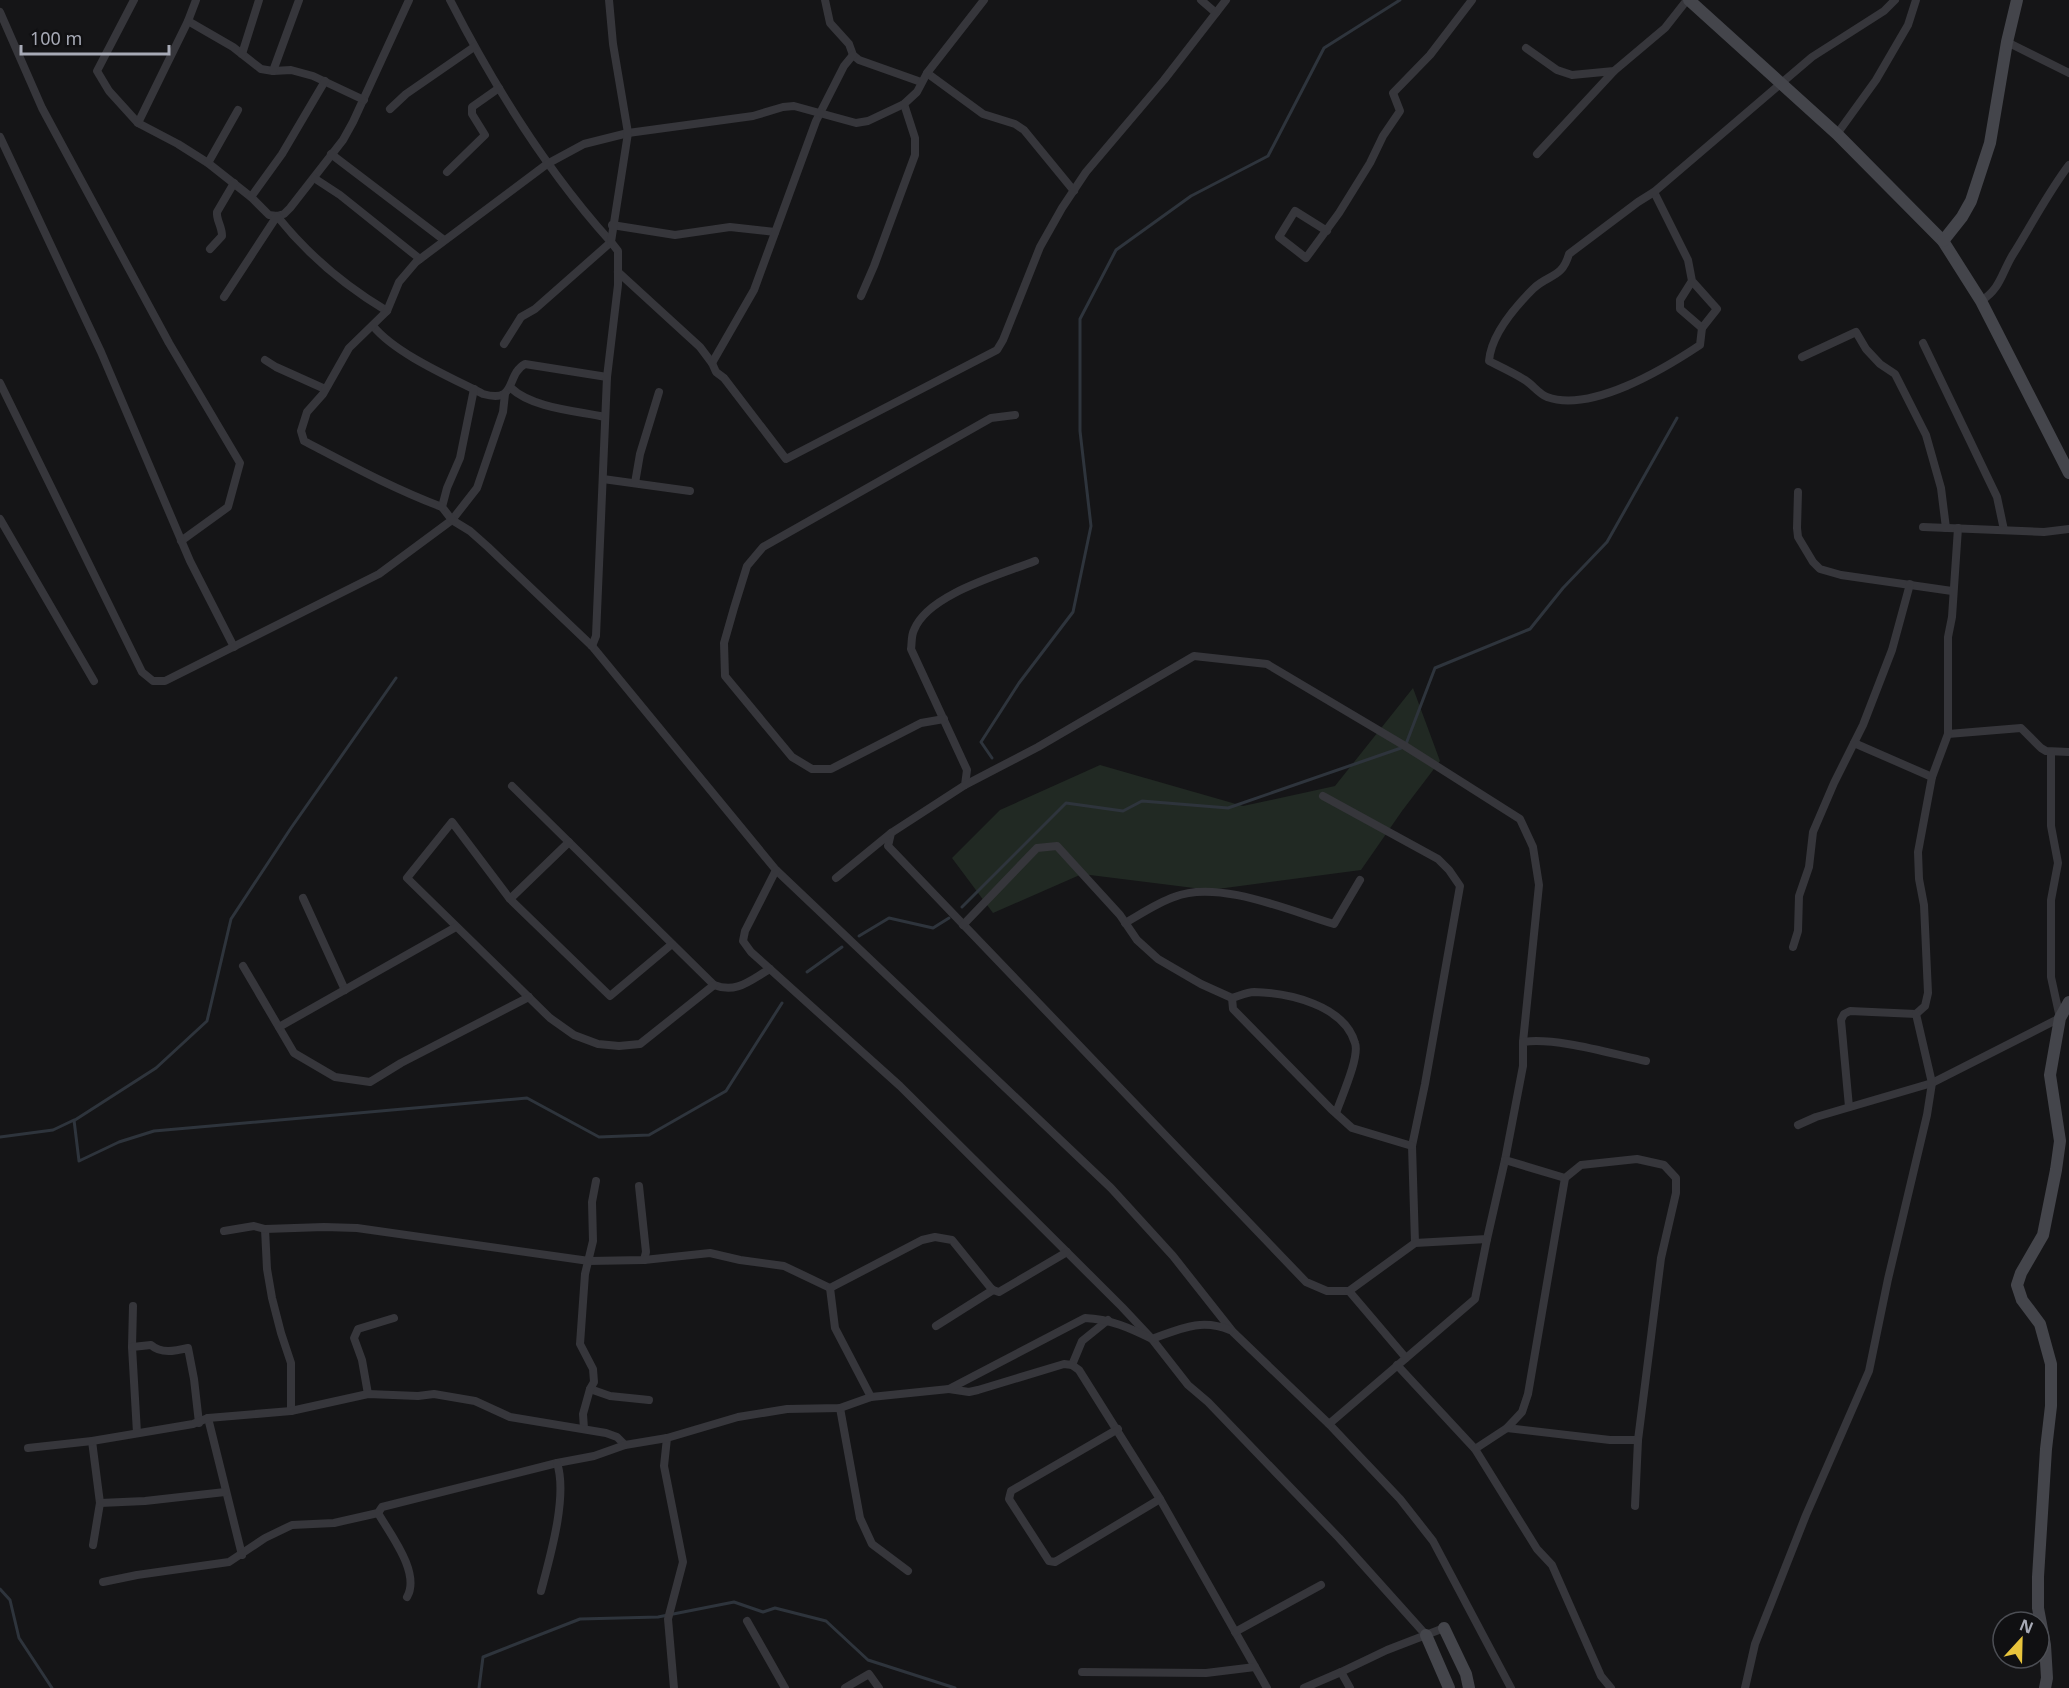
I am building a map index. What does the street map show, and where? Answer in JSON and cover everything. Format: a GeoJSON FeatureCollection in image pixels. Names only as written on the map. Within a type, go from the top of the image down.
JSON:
{"type":"FeatureCollection","features":[{"type":"Feature","properties":{"kind":"street"},"geometry":{"type":"LineString","coordinates":[[134,0],[97,72],[109,91],[138,123],[208,163],[251,197],[269,215],[277,216],[291,208],[343,140],[410,0]]}},
{"type":"Feature","properties":{"kind":"street"},"geometry":{"type":"LineString","coordinates":[[138,123],[196,0]]}},
{"type":"Feature","properties":{"kind":"street"},"geometry":{"type":"LineString","coordinates":[[242,54],[259,0]]}},
{"type":"Feature","properties":{"kind":"street"},"geometry":{"type":"LineString","coordinates":[[273,71],[299,0]]}},
{"type":"Feature","properties":{"kind":"street"},"geometry":{"type":"LineString","coordinates":[[450,0],[474,47],[547,164],[618,251],[618,272],[607,377],[596,636],[592,646]]}},
{"type":"Feature","properties":{"kind":"street"},"geometry":{"type":"LineString","coordinates":[[504,344],[521,317],[535,309],[611,242],[628,134],[613,44],[609,0]]}},
{"type":"Feature","properties":{"kind":"street"},"geometry":{"type":"LineString","coordinates":[[825,0],[830,23],[849,44],[853,55],[864,63],[921,82]]}},
{"type":"Feature","properties":{"kind":"street"},"geometry":{"type":"LineString","coordinates":[[984,0],[927,73],[917,92],[904,104],[868,120],[856,123],[794,106],[783,107],[753,116],[628,134],[584,144],[547,164],[420,259],[399,282],[387,311],[349,348],[325,389],[307,412],[301,431],[304,441],[409,495],[442,507],[452,520],[476,536],[592,646],[776,870],[1111,1188],[1173,1256],[1233,1332],[1329,1424],[1400,1499],[1433,1541],[1511,1688]]}},
{"type":"Feature","properties":{"kind":"street"},"geometry":{"type":"LineString","coordinates":[[1202,0],[1216,13]]}},
{"type":"Feature","properties":{"kind":"street"},"geometry":{"type":"LineString","coordinates":[[618,272],[693,340],[786,459],[997,350],[1040,247],[1074,190],[1086,172],[1164,80],[1226,0]]}},
{"type":"Feature","properties":{"kind":"street"},"geometry":{"type":"LineString","coordinates":[[1327,231],[1295,211],[1279,237],[1306,258],[1327,231],[1400,111],[1393,93],[1430,55],[1472,0]]}},
{"type":"Feature","properties":{"kind":"street"},"geometry":{"type":"LineString","coordinates":[[1537,154],[1614,71],[1665,28],[1688,0],[1838,134],[1943,241],[1981,301],[2069,473]]}},
{"type":"Feature","properties":{"kind":"street"},"geometry":{"type":"LineString","coordinates":[[1654,192],[1688,260],[1692,281],[1717,309],[1702,328],[1700,345],[1680,359],[1619,391],[1572,400],[1546,397],[1526,380],[1489,361],[1490,349],[1502,328],[1535,287],[1557,275],[1565,266],[1569,254],[1654,192],[1812,57],[1884,11],[1895,0]]}},
{"type":"Feature","properties":{"kind":"street"},"geometry":{"type":"LineString","coordinates":[[1838,134],[1876,80],[1908,25],[1916,0]]}},
{"type":"Feature","properties":{"kind":"street"},"geometry":{"type":"LineString","coordinates":[[1943,241],[1962,217],[1971,201],[1987,152],[2017,0]]}},
{"type":"Feature","properties":{"kind":"street"},"geometry":{"type":"LineString","coordinates":[[0,12],[42,108],[169,343],[240,463],[228,507],[181,541]]}},
{"type":"Feature","properties":{"kind":"street"},"geometry":{"type":"LineString","coordinates":[[188,21],[242,54],[261,69],[291,70],[325,81],[364,100]]}},
{"type":"Feature","properties":{"kind":"street"},"geometry":{"type":"LineString","coordinates":[[2007,42],[2069,73]]}},
{"type":"Feature","properties":{"kind":"street"},"geometry":{"type":"LineString","coordinates":[[390,109],[406,94],[474,47]]}},
{"type":"Feature","properties":{"kind":"street"},"geometry":{"type":"LineString","coordinates":[[1526,48],[1557,70],[1572,75],[1614,71]]}},
{"type":"Feature","properties":{"kind":"street"},"geometry":{"type":"LineString","coordinates":[[712,363],[754,290],[819,114],[844,66],[853,55]]}},
{"type":"Feature","properties":{"kind":"street"},"geometry":{"type":"LineString","coordinates":[[927,73],[983,114],[1015,124],[1024,130],[1074,190]]}},
{"type":"Feature","properties":{"kind":"street"},"geometry":{"type":"LineString","coordinates":[[251,197],[282,154],[325,81]]}},
{"type":"Feature","properties":{"kind":"street"},"geometry":{"type":"LineString","coordinates":[[447,172],[485,135],[472,114],[472,107],[499,88]]}},
{"type":"Feature","properties":{"kind":"street"},"geometry":{"type":"LineString","coordinates":[[861,296],[915,155],[915,138],[904,104]]}},
{"type":"Feature","properties":{"kind":"street"},"geometry":{"type":"LineString","coordinates":[[208,163],[238,110]]}},
{"type":"Feature","properties":{"kind":"street"},"geometry":{"type":"LineString","coordinates":[[0,137],[101,352],[190,561],[234,647]]}},
{"type":"Feature","properties":{"kind":"street"},"geometry":{"type":"LineString","coordinates":[[332,154],[444,240]]}},
{"type":"Feature","properties":{"kind":"street"},"geometry":{"type":"LineString","coordinates":[[1981,301],[1992,294],[1997,287],[2007,265],[2053,186],[2069,165]]}},
{"type":"Feature","properties":{"kind":"street"},"geometry":{"type":"LineString","coordinates":[[314,178],[340,195],[420,259]]}},
{"type":"Feature","properties":{"kind":"street"},"geometry":{"type":"LineString","coordinates":[[210,249],[222,236],[222,226],[216,217],[217,212],[234,183]]}},
{"type":"Feature","properties":{"kind":"street"},"geometry":{"type":"LineString","coordinates":[[224,297],[277,216]]}},
{"type":"Feature","properties":{"kind":"street"},"geometry":{"type":"LineString","coordinates":[[277,216],[320,264],[363,297],[387,311]]}},
{"type":"Feature","properties":{"kind":"street"},"geometry":{"type":"LineString","coordinates":[[612,225],[675,235],[730,227],[775,232]]}},
{"type":"Feature","properties":{"kind":"street"},"geometry":{"type":"LineString","coordinates":[[1692,281],[1680,300],[1680,309],[1702,328]]}},
{"type":"Feature","properties":{"kind":"street"},"geometry":{"type":"LineString","coordinates":[[373,326],[383,338],[427,365],[474,389],[493,397],[500,397],[508,391]]}},
{"type":"Feature","properties":{"kind":"street"},"geometry":{"type":"LineString","coordinates":[[1802,357],[1856,332],[1866,349],[1880,364],[1895,374],[1931,449],[1941,488],[1946,528]]}},
{"type":"Feature","properties":{"kind":"street"},"geometry":{"type":"LineString","coordinates":[[1923,343],[1996,497],[2004,530]]}},
{"type":"Feature","properties":{"kind":"street"},"geometry":{"type":"LineString","coordinates":[[265,360],[325,389]]}},
{"type":"Feature","properties":{"kind":"street"},"geometry":{"type":"LineString","coordinates":[[0,383],[4,401],[142,672],[153,681],[165,681],[379,574],[452,520],[477,488],[508,391],[520,367],[525,364],[607,377]]}},
{"type":"Feature","properties":{"kind":"street"},"geometry":{"type":"LineString","coordinates":[[315,385],[317,399]]}},
{"type":"Feature","properties":{"kind":"street"},"geometry":{"type":"LineString","coordinates":[[442,507],[447,488],[460,458],[474,389]]}},
{"type":"Feature","properties":{"kind":"street"},"geometry":{"type":"LineString","coordinates":[[508,391],[537,402],[605,417]]}},
{"type":"Feature","properties":{"kind":"street"},"geometry":{"type":"LineString","coordinates":[[635,483],[640,454],[660,392]]}},
{"type":"Feature","properties":{"kind":"street"},"geometry":{"type":"LineString","coordinates":[[944,719],[921,723],[831,769],[812,769],[792,757],[725,676],[724,643],[747,566],[764,547],[991,418],[1016,415]]}},
{"type":"Feature","properties":{"kind":"street"},"geometry":{"type":"LineString","coordinates":[[603,479],[690,491]]}},
{"type":"Feature","properties":{"kind":"street"},"geometry":{"type":"LineString","coordinates":[[1798,492],[1798,537],[1813,562],[1820,569],[1841,575],[1952,591]]}},
{"type":"Feature","properties":{"kind":"street"},"geometry":{"type":"LineString","coordinates":[[0,519],[94,681]]}},
{"type":"Feature","properties":{"kind":"street"},"geometry":{"type":"LineString","coordinates":[[1923,527],[2044,532],[2069,529]]}},
{"type":"Feature","properties":{"kind":"street"},"geometry":{"type":"LineString","coordinates":[[1849,1107],[1840,1020],[1844,1014],[1850,1011],[1916,1014],[1925,1006],[1928,993],[1924,905],[1919,879],[1918,852],[1932,777],[1948,734],[1948,637],[1958,528]]}},
{"type":"Feature","properties":{"kind":"street"},"geometry":{"type":"LineString","coordinates":[[965,785],[967,770],[911,649],[913,631],[926,611],[949,595],[1035,561]]}},
{"type":"Feature","properties":{"kind":"street"},"geometry":{"type":"LineString","coordinates":[[1793,947],[1798,931],[1799,896],[1809,867],[1813,832],[1863,725],[1892,650],[1910,585]]}},
{"type":"Feature","properties":{"kind":"street"},"geometry":{"type":"LineString","coordinates":[[836,878],[891,833],[965,785],[1038,747],[1194,656],[1267,664],[1405,746],[1520,819],[1533,847],[1539,885],[1523,1042],[1523,1066],[1475,1299],[1329,1424]]}},
{"type":"Feature","properties":{"kind":"street"},"geometry":{"type":"LineString","coordinates":[[1948,734],[2021,728],[2041,748],[2051,752],[2069,752]]}},
{"type":"Feature","properties":{"kind":"street"},"geometry":{"type":"LineString","coordinates":[[1854,743],[1932,777]]}},
{"type":"Feature","properties":{"kind":"street"},"geometry":{"type":"LineString","coordinates":[[2051,752],[2051,826],[2058,863],[2051,900],[2051,977],[2060,1018]]}},
{"type":"Feature","properties":{"kind":"street"},"geometry":{"type":"LineString","coordinates":[[512,786],[714,985],[736,988],[770,969]]}},
{"type":"Feature","properties":{"kind":"street"},"geometry":{"type":"LineString","coordinates":[[1323,796],[1438,859],[1460,886],[1410,1157],[1415,1243]]}},
{"type":"Feature","properties":{"kind":"street"},"geometry":{"type":"LineString","coordinates":[[672,944],[610,996],[510,899],[452,822],[407,879],[550,1018],[574,1035],[598,1044],[619,1046],[640,1044],[714,985]]}},
{"type":"Feature","properties":{"kind":"street"},"geometry":{"type":"LineString","coordinates":[[891,833],[888,846],[1306,1282],[1327,1291],[1349,1291],[1415,1243],[1487,1239]]}},
{"type":"Feature","properties":{"kind":"street"},"geometry":{"type":"LineString","coordinates":[[510,899],[569,842]]}},
{"type":"Feature","properties":{"kind":"street"},"geometry":{"type":"LineString","coordinates":[[963,925],[1037,848],[1056,846],[1125,922],[1137,940],[1158,959],[1201,984],[1232,998],[1252,992],[1295,997],[1320,1005],[1345,1026],[1356,1044],[1354,1064],[1336,1113]]}},
{"type":"Feature","properties":{"kind":"street"},"geometry":{"type":"LineString","coordinates":[[776,870],[745,931],[743,941],[751,952],[900,1086],[1152,1339],[1188,1385],[1208,1402],[1339,1538],[1426,1635],[1449,1688]]}},
{"type":"Feature","properties":{"kind":"street"},"geometry":{"type":"LineString","coordinates":[[1125,922],[1175,896],[1210,890],[1245,897],[1334,924],[1360,880]]}},
{"type":"Feature","properties":{"kind":"street"},"geometry":{"type":"LineString","coordinates":[[303,898],[345,990]]}},
{"type":"Feature","properties":{"kind":"street"},"geometry":{"type":"LineString","coordinates":[[279,1027],[456,927]]}},
{"type":"Feature","properties":{"kind":"street"},"geometry":{"type":"LineString","coordinates":[[243,966],[294,1053],[335,1077],[370,1082],[401,1063],[529,997]]}},
{"type":"Feature","properties":{"kind":"street"},"geometry":{"type":"LineString","coordinates":[[1232,998],[1233,1009],[1353,1128],[1412,1146]]}},
{"type":"Feature","properties":{"kind":"street"},"geometry":{"type":"LineString","coordinates":[[2045,1688],[2047,1678],[2038,1608],[2038,1577],[2051,1406],[2051,1364],[2040,1324],[2022,1300],[2017,1285],[2043,1235],[2056,1170],[2060,1141],[2050,1075],[2060,1018],[2069,1002]]}},
{"type":"Feature","properties":{"kind":"street"},"geometry":{"type":"LineString","coordinates":[[1745,1688],[1755,1644],[1806,1515],[1869,1371],[1887,1279],[1927,1115],[1932,1083],[1916,1014]]}},
{"type":"Feature","properties":{"kind":"street"},"geometry":{"type":"LineString","coordinates":[[1798,1125],[1849,1107],[1932,1083],[2060,1018]]}},
{"type":"Feature","properties":{"kind":"street"},"geometry":{"type":"LineString","coordinates":[[1523,1042],[1536,1040],[1553,1042],[1646,1061]]}},
{"type":"Feature","properties":{"kind":"street"},"geometry":{"type":"LineString","coordinates":[[1475,1449],[1508,1428],[1522,1412],[1528,1394],[1565,1178],[1581,1165],[1637,1159],[1664,1165],[1676,1178],[1676,1193],[1661,1258],[1638,1440],[1635,1506]]}},
{"type":"Feature","properties":{"kind":"street"},"geometry":{"type":"LineString","coordinates":[[1505,1160],[1565,1178]]}},
{"type":"Feature","properties":{"kind":"street"},"geometry":{"type":"LineString","coordinates":[[584,1428],[583,1414],[594,1382],[593,1369],[580,1344],[585,1275],[592,1241],[592,1202],[596,1181]]}},
{"type":"Feature","properties":{"kind":"street"},"geometry":{"type":"LineString","coordinates":[[639,1186],[645,1237],[644,1260]]}},
{"type":"Feature","properties":{"kind":"street"},"geometry":{"type":"LineString","coordinates":[[224,1231],[254,1226],[265,1229],[357,1228],[589,1261],[644,1260],[710,1253],[784,1266],[830,1288]]}},
{"type":"Feature","properties":{"kind":"street"},"geometry":{"type":"LineString","coordinates":[[265,1229],[267,1269],[272,1299],[280,1333],[291,1363],[291,1411]]}},
{"type":"Feature","properties":{"kind":"street"},"geometry":{"type":"LineString","coordinates":[[830,1288],[922,1240],[934,1237],[952,1240],[993,1290],[999,1292],[1066,1252]]}},
{"type":"Feature","properties":{"kind":"street"},"geometry":{"type":"LineString","coordinates":[[830,1288],[835,1328],[871,1397]]}},
{"type":"Feature","properties":{"kind":"street"},"geometry":{"type":"LineString","coordinates":[[936,1326],[993,1290]]}},
{"type":"Feature","properties":{"kind":"street"},"geometry":{"type":"LineString","coordinates":[[1349,1291],[1406,1358]]}},
{"type":"Feature","properties":{"kind":"street"},"geometry":{"type":"LineString","coordinates":[[133,1306],[132,1347],[137,1433]]}},
{"type":"Feature","properties":{"kind":"street"},"geometry":{"type":"LineString","coordinates":[[368,1394],[362,1360],[354,1338],[355,1333],[358,1329],[394,1318]]}},
{"type":"Feature","properties":{"kind":"street"},"geometry":{"type":"LineString","coordinates":[[949,1389],[1086,1318],[1108,1320],[1152,1339],[1196,1324],[1215,1324],[1233,1332]]}},
{"type":"Feature","properties":{"kind":"street"},"geometry":{"type":"LineString","coordinates":[[1072,1365],[1082,1341],[1108,1320]]}},
{"type":"Feature","properties":{"kind":"street"},"geometry":{"type":"LineString","coordinates":[[132,1347],[151,1345],[157,1351],[188,1348],[199,1423]]}},
{"type":"Feature","properties":{"kind":"street"},"geometry":{"type":"LineString","coordinates":[[103,1582],[229,1562],[265,1538],[292,1525],[334,1523],[378,1513],[382,1507],[557,1463],[594,1456],[625,1445],[667,1438],[738,1417],[787,1410],[840,1408],[871,1397],[949,1389],[969,1392],[1064,1364],[1072,1365],[1079,1370],[1118,1429],[1267,1688]]}},
{"type":"Feature","properties":{"kind":"street"},"geometry":{"type":"LineString","coordinates":[[1397,1365],[1475,1449],[1537,1549],[1552,1564],[1601,1676],[1611,1688]]}},
{"type":"Feature","properties":{"kind":"street"},"geometry":{"type":"LineString","coordinates":[[590,1389],[610,1396],[649,1400]]}},
{"type":"Feature","properties":{"kind":"street"},"geometry":{"type":"LineString","coordinates":[[28,1448],[92,1441],[199,1423],[208,1418],[291,1411],[368,1394],[418,1396],[434,1394],[459,1397],[475,1401],[510,1417],[584,1428],[617,1437],[625,1445]]}},
{"type":"Feature","properties":{"kind":"street"},"geometry":{"type":"LineString","coordinates":[[840,1408],[860,1518],[872,1544],[908,1571]]}},
{"type":"Feature","properties":{"kind":"street"},"geometry":{"type":"LineString","coordinates":[[208,1418],[242,1555]]}},
{"type":"Feature","properties":{"kind":"street"},"geometry":{"type":"LineString","coordinates":[[1508,1428],[1610,1440],[1638,1440]]}},
{"type":"Feature","properties":{"kind":"street"},"geometry":{"type":"LineString","coordinates":[[1118,1429],[1011,1491],[1009,1498],[1049,1561],[1055,1562],[1160,1499]]}},
{"type":"Feature","properties":{"kind":"street"},"geometry":{"type":"LineString","coordinates":[[667,1438],[664,1466],[683,1562],[668,1619],[674,1688]]}},
{"type":"Feature","properties":{"kind":"street"},"geometry":{"type":"LineString","coordinates":[[92,1441],[100,1503],[93,1545]]}},
{"type":"Feature","properties":{"kind":"street"},"geometry":{"type":"LineString","coordinates":[[541,1591],[552,1550],[559,1508],[560,1478],[557,1463]]}},
{"type":"Feature","properties":{"kind":"street"},"geometry":{"type":"LineString","coordinates":[[100,1503],[145,1501],[225,1492]]}},
{"type":"Feature","properties":{"kind":"street"},"geometry":{"type":"LineString","coordinates":[[378,1513],[409,1568],[411,1589],[407,1598]]}},
{"type":"Feature","properties":{"kind":"street"},"geometry":{"type":"LineString","coordinates":[[1235,1632],[1321,1585]]}},
{"type":"Feature","properties":{"kind":"street"},"geometry":{"type":"LineString","coordinates":[[747,1621],[785,1688]]}},
{"type":"Feature","properties":{"kind":"street"},"geometry":{"type":"LineString","coordinates":[[1304,1688],[1387,1650],[1444,1628],[1466,1674],[1469,1688]]}},
{"type":"Feature","properties":{"kind":"street"},"geometry":{"type":"LineString","coordinates":[[1082,1672],[1206,1673],[1255,1667]]}},
{"type":"Feature","properties":{"kind":"street"},"geometry":{"type":"LineString","coordinates":[[1341,1672],[1350,1688]]}},
{"type":"Feature","properties":{"kind":"street"},"geometry":{"type":"LineString","coordinates":[[845,1688],[869,1674],[879,1688]]}},
{"type":"Feature","properties":{"kind":"shaded area"},"geometry":{"type":"Polygon","coordinates":[[[1413,688],[1440,761],[1361,870],[1210,890],[1082,874],[993,913],[952,858],[1000,810],[1100,765],[1243,806],[1335,786],[1413,688]]]}},
{"type":"Feature","properties":{"kind":"waterway"},"geometry":{"type":"LineString","coordinates":[[992,758],[981,742],[1019,683],[1073,612],[1091,526],[1080,431],[1080,319],[1116,250],[1191,196],[1268,156],[1324,48],[1400,0]]}},
{"type":"Feature","properties":{"kind":"waterway"},"geometry":{"type":"LineString","coordinates":[[1406,744],[1435,668],[1530,629],[1563,588],[1607,542],[1677,418]]}},
{"type":"Feature","properties":{"kind":"waterway"},"geometry":{"type":"LineString","coordinates":[[75,1120],[156,1068],[207,1021],[231,919],[291,828],[396,678]]}},
{"type":"Feature","properties":{"kind":"waterway"},"geometry":{"type":"LineString","coordinates":[[962,907],[1066,803],[1123,811],[1142,801],[1228,808],[1401,748]]}},
{"type":"Feature","properties":{"kind":"waterway"},"geometry":{"type":"LineString","coordinates":[[859,936],[889,918],[933,928],[949,918]]}},
{"type":"Feature","properties":{"kind":"waterway"},"geometry":{"type":"LineString","coordinates":[[807,972],[842,947]]}},
{"type":"Feature","properties":{"kind":"waterway"},"geometry":{"type":"LineString","coordinates":[[0,1137],[53,1130],[74,1120],[79,1161],[119,1142],[154,1131],[527,1098],[599,1137],[649,1135],[726,1091],[782,1003]]}},
{"type":"Feature","properties":{"kind":"waterway"},"geometry":{"type":"LineString","coordinates":[[0,1589],[10,1600],[19,1638],[52,1688]]}},
{"type":"Feature","properties":{"kind":"waterway"},"geometry":{"type":"LineString","coordinates":[[479,1688],[483,1657],[580,1619],[658,1617],[734,1602],[763,1612],[775,1608],[826,1621],[868,1660],[955,1688]]}}]}
